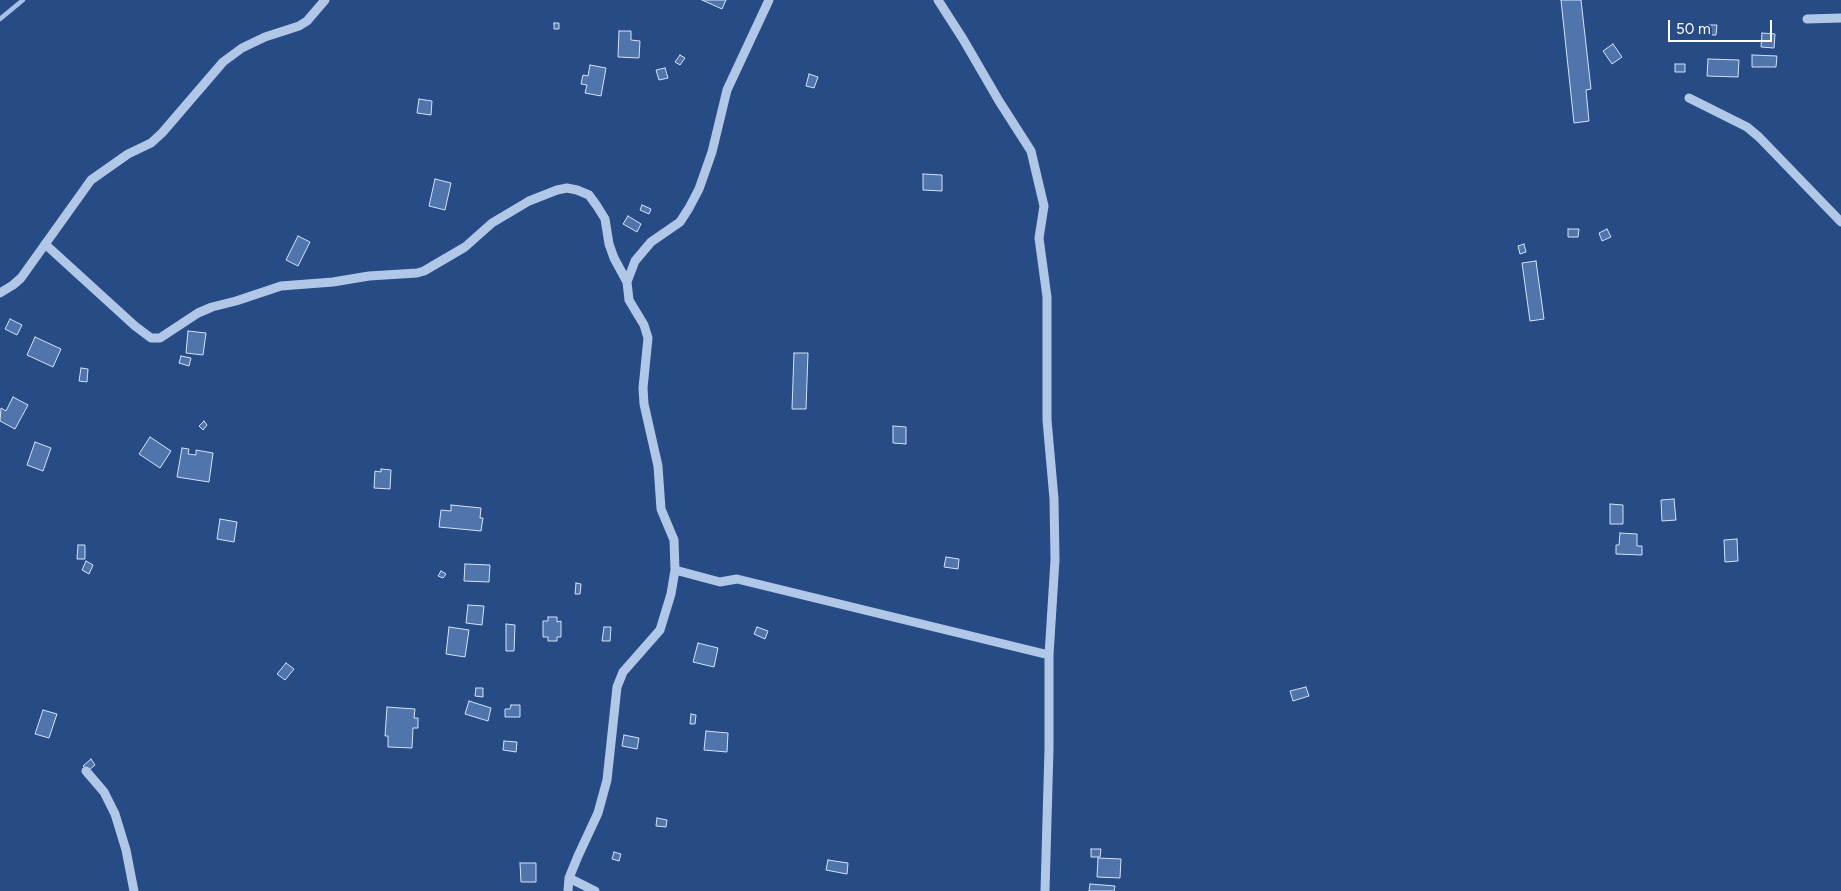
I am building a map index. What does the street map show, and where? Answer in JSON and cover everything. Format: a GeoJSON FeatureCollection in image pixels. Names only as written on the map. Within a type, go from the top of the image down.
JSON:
{"type":"FeatureCollection","features":[{"type":"Feature","properties":{"kind":"street"},"geometry":{"type":"LineString","coordinates":[[0,293],[21,278],[91,180],[162,133],[223,62],[250,44],[299,26],[307,21],[325,0]]}},
{"type":"Feature","properties":{"kind":"street"},"geometry":{"type":"LineString","coordinates":[[626,282],[635,261],[652,242],[680,222],[689,208],[699,188],[712,152],[727,90],[769,0]]}},
{"type":"Feature","properties":{"kind":"street"},"geometry":{"type":"LineString","coordinates":[[938,0],[1031,151],[1044,206],[1039,238],[1047,297],[1047,420],[1054,499],[1055,560],[1049,655],[1050,749],[1045,891]]}},
{"type":"Feature","properties":{"kind":"street"},"geometry":{"type":"LineString","coordinates":[[1807,19],[1841,18]]}},
{"type":"Feature","properties":{"kind":"street"},"geometry":{"type":"LineString","coordinates":[[1689,98],[1747,127],[1760,136],[1841,222]]}},
{"type":"Feature","properties":{"kind":"street"},"geometry":{"type":"LineString","coordinates":[[45,244],[135,326],[151,338],[160,338],[212,306],[236,301],[281,286],[424,271],[465,247],[492,223],[529,201],[567,188],[589,195],[605,219],[609,244],[626,282],[629,300],[644,325],[648,338],[643,388],[644,404],[658,466],[661,509],[674,540],[676,555],[671,594],[660,630],[623,672],[616,687],[607,780],[598,813],[569,878],[568,891]]}},
{"type":"Feature","properties":{"kind":"street"},"geometry":{"type":"LineString","coordinates":[[675,570],[720,582],[737,579],[1049,655]]}},
{"type":"Feature","properties":{"kind":"street"},"geometry":{"type":"LineString","coordinates":[[86,771],[104,792],[115,814],[126,850],[134,891]]}},
{"type":"Feature","properties":{"kind":"street"},"geometry":{"type":"LineString","coordinates":[[569,878],[595,891]]}},
{"type":"Feature","properties":{"kind":"building"},"geometry":{"type":"Polygon","coordinates":[[[702,0],[726,0],[722,9],[702,0]]]}},
{"type":"Feature","properties":{"kind":"building"},"geometry":{"type":"Polygon","coordinates":[[[1561,0],[1581,0],[1591,89],[1586,90],[1589,121],[1574,123],[1561,0]]]}},
{"type":"Feature","properties":{"kind":"building"},"geometry":{"type":"Polygon","coordinates":[[[554,23],[559,23],[559,29],[554,29],[554,23]]]}},
{"type":"Feature","properties":{"kind":"building"},"geometry":{"type":"Polygon","coordinates":[[[1709,25],[1717,25],[1716,35],[1708,35],[1709,25]]]}},
{"type":"Feature","properties":{"kind":"building"},"geometry":{"type":"Polygon","coordinates":[[[619,31],[631,31],[631,40],[640,41],[639,58],[618,57],[619,31]]]}},
{"type":"Feature","properties":{"kind":"building"},"geometry":{"type":"Polygon","coordinates":[[[1762,33],[1775,34],[1774,48],[1761,47],[1762,33]]]}},
{"type":"Feature","properties":{"kind":"building"},"geometry":{"type":"Polygon","coordinates":[[[1613,44],[1622,57],[1612,64],[1603,51],[1613,44]]]}},
{"type":"Feature","properties":{"kind":"building"},"geometry":{"type":"Polygon","coordinates":[[[680,55],[685,58],[680,65],[675,62],[680,55]]]}},
{"type":"Feature","properties":{"kind":"building"},"geometry":{"type":"Polygon","coordinates":[[[1752,55],[1777,56],[1776,67],[1752,67],[1752,55]]]}},
{"type":"Feature","properties":{"kind":"building"},"geometry":{"type":"Polygon","coordinates":[[[1708,59],[1739,60],[1738,77],[1707,76],[1708,59]]]}},
{"type":"Feature","properties":{"kind":"building"},"geometry":{"type":"Polygon","coordinates":[[[1675,64],[1685,64],[1685,72],[1675,72],[1675,64]]]}},
{"type":"Feature","properties":{"kind":"building"},"geometry":{"type":"Polygon","coordinates":[[[590,65],[606,68],[601,96],[585,93],[587,85],[581,84],[583,75],[588,76],[590,65]]]}},
{"type":"Feature","properties":{"kind":"building"},"geometry":{"type":"Polygon","coordinates":[[[665,68],[668,78],[659,80],[656,70],[665,68]]]}},
{"type":"Feature","properties":{"kind":"building"},"geometry":{"type":"Polygon","coordinates":[[[809,74],[818,77],[814,88],[806,86],[809,74]]]}},
{"type":"Feature","properties":{"kind":"building"},"geometry":{"type":"Polygon","coordinates":[[[419,99],[432,101],[431,115],[417,113],[419,99]]]}},
{"type":"Feature","properties":{"kind":"building"},"geometry":{"type":"Polygon","coordinates":[[[923,174],[942,175],[942,191],[923,190],[923,174]]]}},
{"type":"Feature","properties":{"kind":"building"},"geometry":{"type":"Polygon","coordinates":[[[435,179],[451,183],[445,210],[429,206],[435,179]]]}},
{"type":"Feature","properties":{"kind":"building"},"geometry":{"type":"Polygon","coordinates":[[[642,205],[651,209],[649,214],[640,210],[642,205]]]}},
{"type":"Feature","properties":{"kind":"building"},"geometry":{"type":"Polygon","coordinates":[[[628,216],[641,224],[637,232],[623,224],[628,216]]]}},
{"type":"Feature","properties":{"kind":"building"},"geometry":{"type":"Polygon","coordinates":[[[1568,229],[1579,229],[1578,237],[1568,237],[1568,229]]]}},
{"type":"Feature","properties":{"kind":"building"},"geometry":{"type":"Polygon","coordinates":[[[1607,229],[1611,237],[1602,241],[1599,233],[1607,229]]]}},
{"type":"Feature","properties":{"kind":"building"},"geometry":{"type":"Polygon","coordinates":[[[298,236],[310,242],[298,266],[286,260],[298,236]]]}},
{"type":"Feature","properties":{"kind":"building"},"geometry":{"type":"Polygon","coordinates":[[[1524,244],[1526,252],[1520,254],[1518,246],[1524,244]]]}},
{"type":"Feature","properties":{"kind":"building"},"geometry":{"type":"Polygon","coordinates":[[[1536,261],[1544,319],[1530,321],[1522,263],[1536,261]]]}},
{"type":"Feature","properties":{"kind":"building"},"geometry":{"type":"Polygon","coordinates":[[[10,319],[22,325],[17,335],[5,329],[10,319]]]}},
{"type":"Feature","properties":{"kind":"building"},"geometry":{"type":"Polygon","coordinates":[[[188,331],[206,333],[203,355],[186,353],[188,331]]]}},
{"type":"Feature","properties":{"kind":"building"},"geometry":{"type":"Polygon","coordinates":[[[35,337],[61,349],[53,367],[27,355],[35,337]]]}},
{"type":"Feature","properties":{"kind":"building"},"geometry":{"type":"Polygon","coordinates":[[[794,353],[808,353],[806,409],[792,409],[794,353]]]}},
{"type":"Feature","properties":{"kind":"building"},"geometry":{"type":"Polygon","coordinates":[[[181,356],[191,358],[189,366],[179,363],[181,356]]]}},
{"type":"Feature","properties":{"kind":"building"},"geometry":{"type":"Polygon","coordinates":[[[81,368],[88,369],[87,382],[79,381],[81,368]]]}},
{"type":"Feature","properties":{"kind":"building"},"geometry":{"type":"Polygon","coordinates":[[[13,397],[28,405],[15,429],[0,421],[1,408],[6,411],[13,397]]]}},
{"type":"Feature","properties":{"kind":"building"},"geometry":{"type":"Polygon","coordinates":[[[204,421],[207,425],[203,430],[199,426],[204,421]]]}},
{"type":"Feature","properties":{"kind":"building"},"geometry":{"type":"Polygon","coordinates":[[[893,426],[906,427],[906,444],[893,443],[893,426]]]}},
{"type":"Feature","properties":{"kind":"building"},"geometry":{"type":"Polygon","coordinates":[[[150,437],[171,451],[160,468],[139,454],[150,437]]]}},
{"type":"Feature","properties":{"kind":"building"},"geometry":{"type":"Polygon","coordinates":[[[35,442],[51,448],[43,471],[27,465],[35,442]]]}},
{"type":"Feature","properties":{"kind":"building"},"geometry":{"type":"Polygon","coordinates":[[[182,448],[189,449],[188,454],[196,455],[196,450],[213,453],[209,482],[177,477],[182,448]]]}},
{"type":"Feature","properties":{"kind":"building"},"geometry":{"type":"Polygon","coordinates":[[[381,469],[391,470],[390,489],[374,488],[375,471],[381,472],[381,469]]]}},
{"type":"Feature","properties":{"kind":"building"},"geometry":{"type":"Polygon","coordinates":[[[1674,499],[1676,520],[1662,521],[1661,500],[1674,499]]]}},
{"type":"Feature","properties":{"kind":"building"},"geometry":{"type":"Polygon","coordinates":[[[1610,504],[1623,505],[1623,524],[1610,524],[1610,504]]]}},
{"type":"Feature","properties":{"kind":"building"},"geometry":{"type":"Polygon","coordinates":[[[451,505],[481,508],[480,518],[483,518],[481,531],[439,527],[441,510],[451,511],[451,505]]]}},
{"type":"Feature","properties":{"kind":"building"},"geometry":{"type":"Polygon","coordinates":[[[220,519],[237,522],[234,542],[217,539],[220,519]]]}},
{"type":"Feature","properties":{"kind":"building"},"geometry":{"type":"Polygon","coordinates":[[[1620,533],[1637,534],[1637,546],[1642,546],[1642,555],[1616,554],[1616,545],[1619,545],[1620,533]]]}},
{"type":"Feature","properties":{"kind":"building"},"geometry":{"type":"Polygon","coordinates":[[[1737,539],[1738,561],[1725,562],[1724,540],[1737,539]]]}},
{"type":"Feature","properties":{"kind":"building"},"geometry":{"type":"Polygon","coordinates":[[[78,545],[85,545],[85,559],[77,559],[78,545]]]}},
{"type":"Feature","properties":{"kind":"building"},"geometry":{"type":"Polygon","coordinates":[[[946,557],[959,559],[958,569],[944,567],[946,557]]]}},
{"type":"Feature","properties":{"kind":"building"},"geometry":{"type":"Polygon","coordinates":[[[86,561],[93,565],[89,574],[82,570],[86,561]]]}},
{"type":"Feature","properties":{"kind":"building"},"geometry":{"type":"Polygon","coordinates":[[[465,564],[490,565],[489,582],[464,581],[465,564]]]}},
{"type":"Feature","properties":{"kind":"building"},"geometry":{"type":"Polygon","coordinates":[[[441,571],[446,574],[443,578],[438,576],[441,571]]]}},
{"type":"Feature","properties":{"kind":"building"},"geometry":{"type":"Polygon","coordinates":[[[576,583],[581,584],[580,594],[575,594],[576,583]]]}},
{"type":"Feature","properties":{"kind":"building"},"geometry":{"type":"Polygon","coordinates":[[[468,605],[484,606],[482,625],[466,623],[468,605]]]}},
{"type":"Feature","properties":{"kind":"building"},"geometry":{"type":"Polygon","coordinates":[[[548,617],[557,617],[557,622],[561,621],[561,637],[557,637],[557,641],[548,641],[548,637],[543,637],[543,621],[548,621],[548,617]]]}},
{"type":"Feature","properties":{"kind":"building"},"geometry":{"type":"Polygon","coordinates":[[[506,624],[515,625],[514,651],[506,651],[506,624]]]}},
{"type":"Feature","properties":{"kind":"building"},"geometry":{"type":"Polygon","coordinates":[[[449,627],[469,630],[465,657],[446,654],[449,627]]]}},
{"type":"Feature","properties":{"kind":"building"},"geometry":{"type":"Polygon","coordinates":[[[604,627],[611,627],[610,641],[602,641],[604,627]]]}},
{"type":"Feature","properties":{"kind":"building"},"geometry":{"type":"Polygon","coordinates":[[[757,627],[768,631],[765,639],[754,634],[757,627]]]}},
{"type":"Feature","properties":{"kind":"building"},"geometry":{"type":"Polygon","coordinates":[[[698,643],[718,648],[714,667],[693,662],[698,643]]]}},
{"type":"Feature","properties":{"kind":"building"},"geometry":{"type":"Polygon","coordinates":[[[286,663],[294,669],[285,680],[277,674],[286,663]]]}},
{"type":"Feature","properties":{"kind":"building"},"geometry":{"type":"Polygon","coordinates":[[[1306,687],[1309,696],[1293,701],[1290,691],[1306,687]]]}},
{"type":"Feature","properties":{"kind":"building"},"geometry":{"type":"Polygon","coordinates":[[[476,688],[483,688],[483,697],[475,696],[476,688]]]}},
{"type":"Feature","properties":{"kind":"building"},"geometry":{"type":"Polygon","coordinates":[[[469,701],[491,708],[488,721],[465,714],[469,701]]]}},
{"type":"Feature","properties":{"kind":"building"},"geometry":{"type":"Polygon","coordinates":[[[511,705],[520,705],[520,717],[505,717],[505,709],[510,709],[511,705]]]}},
{"type":"Feature","properties":{"kind":"building"},"geometry":{"type":"Polygon","coordinates":[[[387,707],[415,709],[414,718],[418,718],[418,728],[413,728],[412,748],[388,747],[388,736],[385,736],[387,707]]]}},
{"type":"Feature","properties":{"kind":"building"},"geometry":{"type":"Polygon","coordinates":[[[43,710],[57,714],[49,738],[35,734],[43,710]]]}},
{"type":"Feature","properties":{"kind":"building"},"geometry":{"type":"Polygon","coordinates":[[[691,714],[696,715],[695,724],[690,724],[691,714]]]}},
{"type":"Feature","properties":{"kind":"building"},"geometry":{"type":"Polygon","coordinates":[[[706,731],[728,733],[727,752],[704,750],[706,731]]]}},
{"type":"Feature","properties":{"kind":"building"},"geometry":{"type":"Polygon","coordinates":[[[624,735],[639,738],[637,749],[622,746],[624,735]]]}},
{"type":"Feature","properties":{"kind":"building"},"geometry":{"type":"Polygon","coordinates":[[[504,741],[517,742],[516,752],[503,750],[504,741]]]}},
{"type":"Feature","properties":{"kind":"building"},"geometry":{"type":"Polygon","coordinates":[[[91,759],[95,765],[88,771],[83,766],[91,759]]]}},
{"type":"Feature","properties":{"kind":"building"},"geometry":{"type":"Polygon","coordinates":[[[657,818],[667,820],[666,827],[656,826],[657,818]]]}},
{"type":"Feature","properties":{"kind":"building"},"geometry":{"type":"Polygon","coordinates":[[[1091,849],[1101,849],[1100,857],[1091,857],[1091,849]]]}},
{"type":"Feature","properties":{"kind":"building"},"geometry":{"type":"Polygon","coordinates":[[[614,852],[621,854],[619,861],[612,859],[614,852]]]}},
{"type":"Feature","properties":{"kind":"building"},"geometry":{"type":"Polygon","coordinates":[[[1098,858],[1121,859],[1120,878],[1097,877],[1098,858]]]}},
{"type":"Feature","properties":{"kind":"building"},"geometry":{"type":"Polygon","coordinates":[[[828,860],[848,863],[847,874],[826,870],[828,860]]]}},
{"type":"Feature","properties":{"kind":"building"},"geometry":{"type":"Polygon","coordinates":[[[520,863],[536,863],[536,882],[521,882],[520,863]]]}},
{"type":"Feature","properties":{"kind":"building"},"geometry":{"type":"Polygon","coordinates":[[[1090,884],[1115,886],[1114,891],[1089,891],[1090,884]]]}},
{"type":"Feature","properties":{"kind":"waterway"},"geometry":{"type":"LineString","coordinates":[[0,19],[23,0]]}}]}
